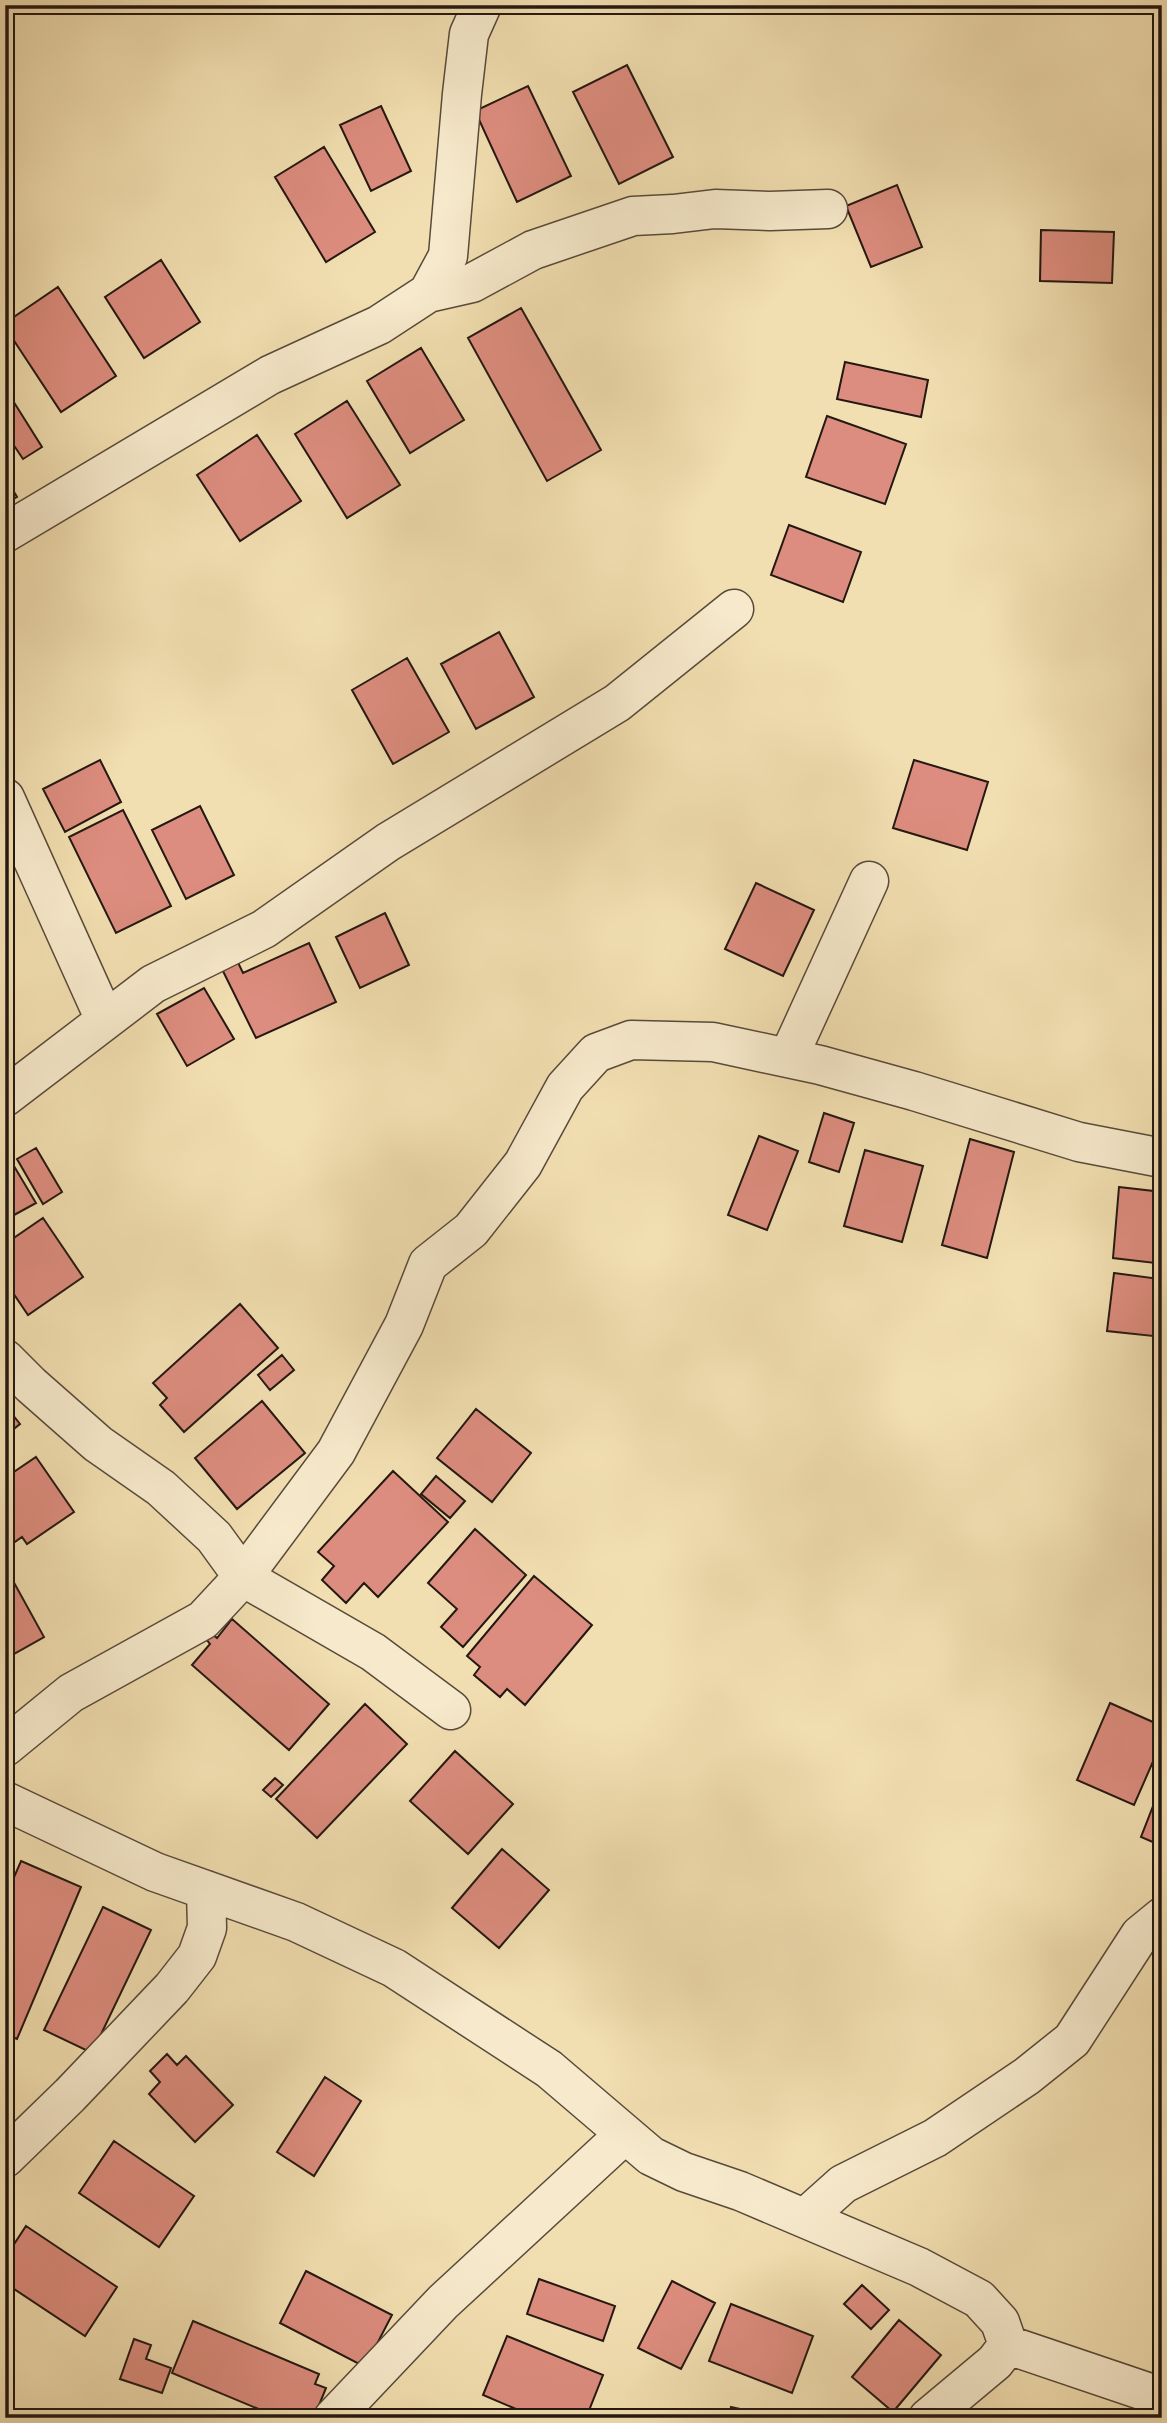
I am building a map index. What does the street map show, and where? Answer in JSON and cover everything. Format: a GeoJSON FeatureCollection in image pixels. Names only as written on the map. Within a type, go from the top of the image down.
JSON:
{"type":"FeatureCollection","features":[{"type":"Feature","properties":{"kind":"street"},"geometry":{"type":"LineString","coordinates":[[428,293],[448,256],[469,34],[482,5]]}},
{"type":"Feature","properties":{"kind":"street"},"geometry":{"type":"LineString","coordinates":[[5,533],[270,375],[379,325],[428,293],[472,283],[533,250],[633,216],[715,209],[828,209]]}},
{"type":"Feature","properties":{"kind":"street"},"geometry":{"type":"LineString","coordinates":[[5,1097],[153,984],[264,929],[388,842],[617,703],[734,609]]}},
{"type":"Feature","properties":{"kind":"street"},"geometry":{"type":"LineString","coordinates":[[5,798],[104,1020]]}},
{"type":"Feature","properties":{"kind":"street"},"geometry":{"type":"LineString","coordinates":[[788,1058],[869,881]]}},
{"type":"Feature","properties":{"kind":"street"},"geometry":{"type":"LineString","coordinates":[[5,1746],[71,1693],[203,1620],[243,1577],[336,1452],[404,1325],[428,1264],[471,1230],[523,1164],[565,1087],[596,1053],[631,1040],[713,1042],[788,1058],[914,1091],[1079,1142],[1162,1158]]}},
{"type":"Feature","properties":{"kind":"street"},"geometry":{"type":"LineString","coordinates":[[5,1359],[98,1444],[161,1488],[214,1537],[243,1577],[373,1653],[451,1710]]}},
{"type":"Feature","properties":{"kind":"street"},"geometry":{"type":"LineString","coordinates":[[5,1801],[155,1872],[296,1922],[394,1968],[549,2069],[651,2156],[684,2172],[740,2191],[919,2267],[979,2298],[1000,2322],[1008,2344]]}},
{"type":"Feature","properties":{"kind":"street"},"geometry":{"type":"LineString","coordinates":[[5,2158],[71,2095],[172,1988],[197,1956],[207,1928],[206,1890]]}},
{"type":"Feature","properties":{"kind":"street"},"geometry":{"type":"LineString","coordinates":[[805,2218],[843,2183],[935,2138],[1027,2076],[1072,2040],[1140,1935],[1162,1917]]}},
{"type":"Feature","properties":{"kind":"street"},"geometry":{"type":"LineString","coordinates":[[333,2418],[443,2302],[624,2135]]}},
{"type":"Feature","properties":{"kind":"street"},"geometry":{"type":"LineString","coordinates":[[1008,2344],[1162,2397]]}},
{"type":"Feature","properties":{"kind":"street"},"geometry":{"type":"LineString","coordinates":[[928,2418],[995,2362],[1008,2344]]}},
{"type":"Feature","properties":{"kind":"building"},"geometry":{"type":"Polygon","coordinates":[[[627,65],[673,157],[619,184],[573,92],[627,65]]]}},
{"type":"Feature","properties":{"kind":"building"},"geometry":{"type":"Polygon","coordinates":[[[528,86],[571,176],[517,202],[475,111],[528,86]]]}},
{"type":"Feature","properties":{"kind":"building"},"geometry":{"type":"Polygon","coordinates":[[[381,106],[411,171],[371,191],[340,125],[381,106]]]}},
{"type":"Feature","properties":{"kind":"building"},"geometry":{"type":"Polygon","coordinates":[[[324,147],[375,232],[326,262],[275,177],[324,147]]]}},
{"type":"Feature","properties":{"kind":"building"},"geometry":{"type":"Polygon","coordinates":[[[897,185],[922,247],[871,267],[846,206],[897,185]]]}},
{"type":"Feature","properties":{"kind":"building"},"geometry":{"type":"Polygon","coordinates":[[[1041,230],[1114,232],[1112,283],[1040,281],[1041,230]]]}},
{"type":"Feature","properties":{"kind":"building"},"geometry":{"type":"Polygon","coordinates":[[[161,260],[200,322],[144,358],[105,297],[161,260]]]}},
{"type":"Feature","properties":{"kind":"building"},"geometry":{"type":"Polygon","coordinates":[[[58,287],[116,376],[61,412],[5,327],[5,323],[58,287]]]}},
{"type":"Feature","properties":{"kind":"building"},"geometry":{"type":"Polygon","coordinates":[[[521,308],[601,450],[547,481],[468,338],[521,308]]]}},
{"type":"Feature","properties":{"kind":"building"},"geometry":{"type":"Polygon","coordinates":[[[421,348],[464,420],[410,453],[367,381],[421,348]]]}},
{"type":"Feature","properties":{"kind":"building"},"geometry":{"type":"Polygon","coordinates":[[[845,362],[928,380],[921,417],[837,399],[845,362]]]}},
{"type":"Feature","properties":{"kind":"building"},"geometry":{"type":"Polygon","coordinates":[[[5,388],[42,447],[23,459],[15,447],[5,453],[5,388]]]}},
{"type":"Feature","properties":{"kind":"building"},"geometry":{"type":"Polygon","coordinates":[[[347,401],[400,485],[347,518],[295,434],[347,401]]]}},
{"type":"Feature","properties":{"kind":"building"},"geometry":{"type":"Polygon","coordinates":[[[827,416],[906,444],[885,504],[806,477],[827,416]]]}},
{"type":"Feature","properties":{"kind":"building"},"geometry":{"type":"Polygon","coordinates":[[[257,435],[301,501],[240,541],[197,475],[257,435]]]}},
{"type":"Feature","properties":{"kind":"building"},"geometry":{"type":"Polygon","coordinates":[[[5,477],[17,497],[5,504],[5,477]]]}},
{"type":"Feature","properties":{"kind":"building"},"geometry":{"type":"Polygon","coordinates":[[[789,525],[861,552],[843,602],[771,575],[789,525]]]}},
{"type":"Feature","properties":{"kind":"building"},"geometry":{"type":"Polygon","coordinates":[[[499,632],[534,697],[476,729],[441,664],[499,632]]]}},
{"type":"Feature","properties":{"kind":"building"},"geometry":{"type":"Polygon","coordinates":[[[407,658],[449,732],[393,764],[352,690],[407,658]]]}},
{"type":"Feature","properties":{"kind":"building"},"geometry":{"type":"Polygon","coordinates":[[[100,760],[121,802],[65,832],[43,789],[100,760]]]}},
{"type":"Feature","properties":{"kind":"building"},"geometry":{"type":"Polygon","coordinates":[[[914,760],[988,782],[967,850],[893,828],[914,760]]]}},
{"type":"Feature","properties":{"kind":"building"},"geometry":{"type":"Polygon","coordinates":[[[200,806],[234,875],[186,899],[152,830],[200,806]]]}},
{"type":"Feature","properties":{"kind":"building"},"geometry":{"type":"Polygon","coordinates":[[[123,810],[171,906],[116,933],[69,837],[123,810]]]}},
{"type":"Feature","properties":{"kind":"building"},"geometry":{"type":"Polygon","coordinates":[[[756,883],[814,910],[783,976],[725,949],[756,883]]]}},
{"type":"Feature","properties":{"kind":"building"},"geometry":{"type":"Polygon","coordinates":[[[385,913],[409,965],[360,988],[336,937],[385,913]]]}},
{"type":"Feature","properties":{"kind":"building"},"geometry":{"type":"Polygon","coordinates":[[[309,943],[336,1002],[256,1038],[218,961],[234,954],[243,973],[309,943]]]}},
{"type":"Feature","properties":{"kind":"building"},"geometry":{"type":"Polygon","coordinates":[[[204,988],[234,1039],[187,1066],[157,1014],[204,988]]]}},
{"type":"Feature","properties":{"kind":"building"},"geometry":{"type":"Polygon","coordinates":[[[824,1113],[854,1123],[839,1172],[809,1162],[824,1113]]]}},
{"type":"Feature","properties":{"kind":"building"},"geometry":{"type":"Polygon","coordinates":[[[759,1136],[798,1151],[767,1230],[728,1215],[759,1136]]]}},
{"type":"Feature","properties":{"kind":"building"},"geometry":{"type":"Polygon","coordinates":[[[970,1139],[1014,1152],[987,1258],[942,1245],[970,1139]]]}},
{"type":"Feature","properties":{"kind":"building"},"geometry":{"type":"Polygon","coordinates":[[[36,1148],[62,1192],[43,1204],[17,1159],[36,1148]]]}},
{"type":"Feature","properties":{"kind":"building"},"geometry":{"type":"Polygon","coordinates":[[[865,1150],[923,1166],[902,1242],[844,1226],[865,1150]]]}},
{"type":"Feature","properties":{"kind":"building"},"geometry":{"type":"Polygon","coordinates":[[[5,1151],[36,1203],[5,1220],[5,1151]]]}},
{"type":"Feature","properties":{"kind":"building"},"geometry":{"type":"Polygon","coordinates":[[[1119,1187],[1162,1192],[1155,1263],[1113,1258],[1119,1187]]]}},
{"type":"Feature","properties":{"kind":"building"},"geometry":{"type":"Polygon","coordinates":[[[43,1218],[83,1277],[28,1315],[5,1281],[5,1244],[43,1218]]]}},
{"type":"Feature","properties":{"kind":"building"},"geometry":{"type":"Polygon","coordinates":[[[1114,1273],[1160,1279],[1153,1336],[1107,1331],[1114,1273]]]}},
{"type":"Feature","properties":{"kind":"building"},"geometry":{"type":"Polygon","coordinates":[[[240,1304],[278,1348],[184,1432],[160,1405],[167,1398],[153,1383],[240,1304]]]}},
{"type":"Feature","properties":{"kind":"building"},"geometry":{"type":"Polygon","coordinates":[[[282,1355],[294,1370],[270,1390],[258,1375],[282,1355]]]}},
{"type":"Feature","properties":{"kind":"building"},"geometry":{"type":"Polygon","coordinates":[[[262,1401],[305,1453],[237,1509],[195,1458],[262,1401]]]}},
{"type":"Feature","properties":{"kind":"building"},"geometry":{"type":"Polygon","coordinates":[[[5,1405],[20,1424],[5,1436],[5,1405]]]}},
{"type":"Feature","properties":{"kind":"building"},"geometry":{"type":"Polygon","coordinates":[[[476,1409],[531,1453],[492,1502],[437,1458],[476,1409]]]}},
{"type":"Feature","properties":{"kind":"building"},"geometry":{"type":"Polygon","coordinates":[[[36,1457],[74,1512],[27,1544],[22,1537],[5,1549],[5,1478],[36,1457]]]}},
{"type":"Feature","properties":{"kind":"building"},"geometry":{"type":"Polygon","coordinates":[[[393,1471],[448,1522],[378,1597],[364,1583],[346,1603],[322,1580],[334,1566],[318,1552],[393,1471]]]}},
{"type":"Feature","properties":{"kind":"building"},"geometry":{"type":"Polygon","coordinates":[[[436,1476],[465,1501],[450,1518],[421,1494],[436,1476]]]}},
{"type":"Feature","properties":{"kind":"building"},"geometry":{"type":"Polygon","coordinates":[[[475,1529],[526,1575],[463,1647],[441,1627],[457,1609],[428,1583],[475,1529]]]}},
{"type":"Feature","properties":{"kind":"building"},"geometry":{"type":"Polygon","coordinates":[[[534,1576],[592,1625],[525,1705],[507,1689],[500,1697],[474,1675],[480,1667],[467,1656],[534,1576]]]}},
{"type":"Feature","properties":{"kind":"building"},"geometry":{"type":"Polygon","coordinates":[[[12,1579],[44,1637],[5,1659],[5,1583],[12,1579]]]}},
{"type":"Feature","properties":{"kind":"building"},"geometry":{"type":"Polygon","coordinates":[[[232,1619],[329,1704],[289,1750],[192,1665],[210,1644],[206,1639],[212,1634],[217,1638],[232,1619]]]}},
{"type":"Feature","properties":{"kind":"building"},"geometry":{"type":"Polygon","coordinates":[[[1110,1703],[1162,1726],[1162,1741],[1134,1805],[1077,1780],[1110,1703]]]}},
{"type":"Feature","properties":{"kind":"building"},"geometry":{"type":"Polygon","coordinates":[[[365,1704],[407,1744],[317,1838],[276,1799],[365,1704]]]}},
{"type":"Feature","properties":{"kind":"building"},"geometry":{"type":"Polygon","coordinates":[[[455,1751],[513,1804],[468,1854],[410,1801],[455,1751]]]}},
{"type":"Feature","properties":{"kind":"building"},"geometry":{"type":"Polygon","coordinates":[[[275,1778],[283,1785],[271,1797],[263,1790],[275,1778]]]}},
{"type":"Feature","properties":{"kind":"building"},"geometry":{"type":"Polygon","coordinates":[[[1162,1783],[1162,1846],[1141,1837],[1162,1783]]]}},
{"type":"Feature","properties":{"kind":"building"},"geometry":{"type":"Polygon","coordinates":[[[502,1849],[549,1890],[499,1948],[452,1908],[502,1849]]]}},
{"type":"Feature","properties":{"kind":"building"},"geometry":{"type":"Polygon","coordinates":[[[21,1861],[81,1887],[17,2039],[5,2034],[5,1898],[21,1861]]]}},
{"type":"Feature","properties":{"kind":"building"},"geometry":{"type":"Polygon","coordinates":[[[103,1907],[151,1930],[92,2053],[44,2030],[103,1907]]]}},
{"type":"Feature","properties":{"kind":"building"},"geometry":{"type":"Polygon","coordinates":[[[167,2054],[177,2065],[186,2056],[233,2105],[195,2142],[149,2094],[160,2082],[150,2071],[167,2054]]]}},
{"type":"Feature","properties":{"kind":"building"},"geometry":{"type":"Polygon","coordinates":[[[325,2077],[361,2101],[314,2176],[277,2152],[325,2077]]]}},
{"type":"Feature","properties":{"kind":"building"},"geometry":{"type":"Polygon","coordinates":[[[114,2141],[194,2196],[159,2247],[79,2193],[114,2141]]]}},
{"type":"Feature","properties":{"kind":"building"},"geometry":{"type":"Polygon","coordinates":[[[26,2226],[117,2287],[85,2336],[5,2283],[5,2258],[26,2226]]]}},
{"type":"Feature","properties":{"kind":"building"},"geometry":{"type":"Polygon","coordinates":[[[306,2271],[392,2315],[365,2367],[280,2323],[306,2271]]]}},
{"type":"Feature","properties":{"kind":"building"},"geometry":{"type":"Polygon","coordinates":[[[539,2279],[615,2306],[603,2341],[527,2314],[539,2279]]]}},
{"type":"Feature","properties":{"kind":"building"},"geometry":{"type":"Polygon","coordinates":[[[672,2281],[715,2303],[681,2369],[638,2348],[672,2281]]]}},
{"type":"Feature","properties":{"kind":"building"},"geometry":{"type":"Polygon","coordinates":[[[862,2285],[889,2310],[871,2329],[844,2304],[862,2285]]]}},
{"type":"Feature","properties":{"kind":"building"},"geometry":{"type":"Polygon","coordinates":[[[731,2304],[813,2336],[792,2393],[709,2361],[731,2304]]]}},
{"type":"Feature","properties":{"kind":"building"},"geometry":{"type":"Polygon","coordinates":[[[899,2320],[941,2355],[893,2412],[852,2377],[899,2320]]]}},
{"type":"Feature","properties":{"kind":"building"},"geometry":{"type":"Polygon","coordinates":[[[193,2321],[319,2374],[315,2384],[326,2388],[315,2415],[305,2411],[302,2418],[280,2418],[172,2373],[193,2321]]]}},
{"type":"Feature","properties":{"kind":"building"},"geometry":{"type":"Polygon","coordinates":[[[507,2336],[603,2375],[586,2418],[537,2418],[483,2395],[507,2336]]]}},
{"type":"Feature","properties":{"kind":"building"},"geometry":{"type":"Polygon","coordinates":[[[134,2339],[151,2345],[146,2359],[171,2368],[162,2393],[120,2379],[134,2339]]]}},
{"type":"Feature","properties":{"kind":"building"},"geometry":{"type":"Polygon","coordinates":[[[731,2407],[781,2418],[729,2418],[731,2407]]]}}]}
